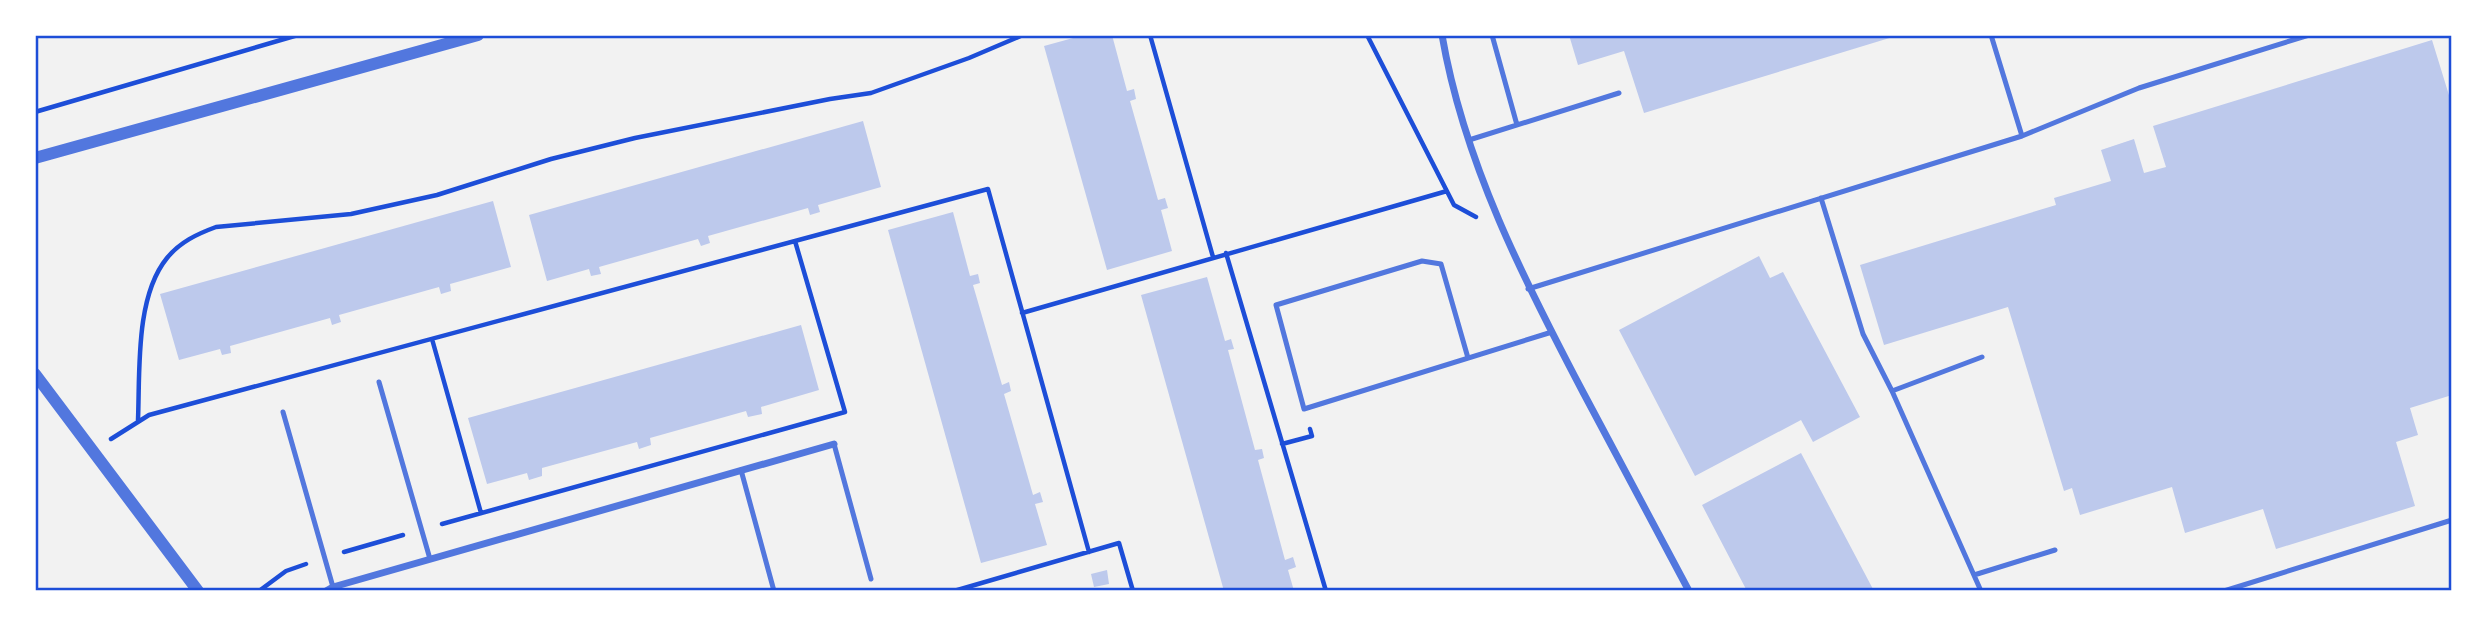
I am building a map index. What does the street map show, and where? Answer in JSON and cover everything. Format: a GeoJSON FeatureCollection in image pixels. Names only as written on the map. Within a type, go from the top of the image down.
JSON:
{"type":"FeatureCollection","features":[{"type":"Feature","properties":{"kind":"street"},"geometry":{"type":"LineString","coordinates":[[35,158],[478,35]]}},
{"type":"Feature","properties":{"kind":"street"},"geometry":{"type":"LineString","coordinates":[[1442,35],[1450,79],[1469,141],[1528,289],[1689,591]]}},
{"type":"Feature","properties":{"kind":"street"},"geometry":{"type":"LineString","coordinates":[[35,374],[198,591]]}},
{"type":"Feature","properties":{"kind":"street"},"geometry":{"type":"LineString","coordinates":[[330,589],[834,443]]}},
{"type":"Feature","properties":{"kind":"lane"},"geometry":{"type":"LineString","coordinates":[[1492,35],[1517,125]]}},
{"type":"Feature","properties":{"kind":"lane"},"geometry":{"type":"LineString","coordinates":[[2002,35],[1992,37],[2022,136]]}},
{"type":"Feature","properties":{"kind":"lane"},"geometry":{"type":"LineString","coordinates":[[1528,289],[2022,136],[2139,88],[2309,35]]}},
{"type":"Feature","properties":{"kind":"lane"},"geometry":{"type":"LineString","coordinates":[[1469,141],[1619,93]]}},
{"type":"Feature","properties":{"kind":"lane"},"geometry":{"type":"LineString","coordinates":[[1821,198],[1863,334],[1892,391],[1981,591]]}},
{"type":"Feature","properties":{"kind":"lane"},"geometry":{"type":"LineString","coordinates":[[1468,358],[1441,264],[1422,261],[1276,305],[1304,409],[1552,332]]}},
{"type":"Feature","properties":{"kind":"lane"},"geometry":{"type":"LineString","coordinates":[[1892,391],[1982,357]]}},
{"type":"Feature","properties":{"kind":"lane"},"geometry":{"type":"LineString","coordinates":[[379,382],[430,559]]}},
{"type":"Feature","properties":{"kind":"lane"},"geometry":{"type":"LineString","coordinates":[[283,412],[325,558],[330,589]]}},
{"type":"Feature","properties":{"kind":"lane"},"geometry":{"type":"LineString","coordinates":[[834,443],[871,579]]}},
{"type":"Feature","properties":{"kind":"lane"},"geometry":{"type":"LineString","coordinates":[[741,470],[774,591]]}},
{"type":"Feature","properties":{"kind":"lane"},"geometry":{"type":"LineString","coordinates":[[2224,591],[2452,520]]}},
{"type":"Feature","properties":{"kind":"lane"},"geometry":{"type":"LineString","coordinates":[[1974,575],[2054,550]]}},
{"type":"Feature","properties":{"kind":"path"},"geometry":{"type":"LineString","coordinates":[[35,112],[298,35]]}},
{"type":"Feature","properties":{"kind":"path"},"geometry":{"type":"LineString","coordinates":[[138,420],[141,336],[153,283],[166,259],[180,244],[195,234],[228,225],[351,214],[437,195],[551,159],[635,138],[871,93],[969,58],[1023,35]]}},
{"type":"Feature","properties":{"kind":"path"},"geometry":{"type":"LineString","coordinates":[[1150,35],[1213,257]]}},
{"type":"Feature","properties":{"kind":"path"},"geometry":{"type":"LineString","coordinates":[[1367,35],[1454,205],[1475,217],[1497,212]]}},
{"type":"Feature","properties":{"kind":"path"},"geometry":{"type":"LineString","coordinates":[[93,451],[149,415],[988,189],[1089,552]]}},
{"type":"Feature","properties":{"kind":"path"},"geometry":{"type":"LineString","coordinates":[[1022,313],[1447,191]]}},
{"type":"Feature","properties":{"kind":"path"},"geometry":{"type":"LineString","coordinates":[[259,591],[286,571],[325,558],[845,412],[795,241]]}},
{"type":"Feature","properties":{"kind":"path"},"geometry":{"type":"LineString","coordinates":[[1226,253],[1326,591]]}},
{"type":"Feature","properties":{"kind":"path"},"geometry":{"type":"LineString","coordinates":[[432,339],[481,513]]}},
{"type":"Feature","properties":{"kind":"path"},"geometry":{"type":"LineString","coordinates":[[954,591],[1119,543],[1133,591]]}},
{"type":"Feature","properties":{"kind":"building"},"geometry":{"type":"Polygon","coordinates":[[[1084,35],[1112,35],[1127,91],[1134,89],[1136,99],[1130,101],[1158,200],[1165,198],[1168,208],[1161,210],[1172,251],[1107,270],[1044,46],[1084,35]]]}},
{"type":"Feature","properties":{"kind":"building"},"geometry":{"type":"Polygon","coordinates":[[[1569,35],[1896,36],[1644,113],[1624,51],[1578,65],[1569,35]]]}},
{"type":"Feature","properties":{"kind":"building"},"geometry":{"type":"Polygon","coordinates":[[[2432,40],[2452,105],[2452,395],[2410,408],[2418,435],[2396,442],[2415,506],[2276,549],[2263,509],[2185,533],[2172,487],[2080,515],[2072,488],[2064,491],[2008,307],[1884,345],[1860,265],[2056,205],[2054,198],[2111,181],[2101,150],[2134,139],[2144,173],[2166,167],[2153,126],[2432,40]]]}},
{"type":"Feature","properties":{"kind":"building"},"geometry":{"type":"Polygon","coordinates":[[[863,121],[881,187],[818,205],[820,212],[810,215],[808,208],[708,236],[710,243],[701,246],[698,239],[599,267],[601,274],[591,276],[589,269],[547,281],[529,215],[863,121]]]}},
{"type":"Feature","properties":{"kind":"building"},"geometry":{"type":"Polygon","coordinates":[[[493,201],[511,267],[450,284],[451,291],[441,294],[439,287],[339,315],[341,322],[332,325],[330,318],[230,346],[231,353],[222,355],[220,349],[179,360],[160,294],[493,201]]]}},
{"type":"Feature","properties":{"kind":"building"},"geometry":{"type":"Polygon","coordinates":[[[953,212],[970,276],[978,274],[980,283],[973,285],[1002,385],[1009,382],[1011,391],[1004,394],[1033,495],[1040,492],[1043,502],[1035,504],[1047,545],[981,563],[888,230],[953,212]]]}},
{"type":"Feature","properties":{"kind":"building"},"geometry":{"type":"Polygon","coordinates":[[[1759,256],[1770,278],[1783,272],[1860,417],[1813,442],[1801,420],[1695,476],[1619,330],[1759,256]]]}},
{"type":"Feature","properties":{"kind":"building"},"geometry":{"type":"Polygon","coordinates":[[[1207,277],[1225,341],[1231,339],[1234,349],[1228,350],[1255,450],[1262,449],[1264,458],[1258,460],[1285,560],[1293,557],[1296,567],[1288,570],[1294,591],[1224,591],[1141,295],[1207,277]]]}},
{"type":"Feature","properties":{"kind":"building"},"geometry":{"type":"Polygon","coordinates":[[[801,325],[819,390],[761,407],[762,414],[748,417],[746,411],[650,438],[651,445],[639,449],[637,442],[542,468],[542,476],[529,480],[527,473],[487,484],[468,418],[801,325]]]}},
{"type":"Feature","properties":{"kind":"building"},"geometry":{"type":"Polygon","coordinates":[[[1801,453],[1874,591],[1747,591],[1702,505],[1801,453]]]}},
{"type":"Feature","properties":{"kind":"building"},"geometry":{"type":"Polygon","coordinates":[[[1107,570],[1109,584],[1094,587],[1091,574],[1107,570]]]}}]}
